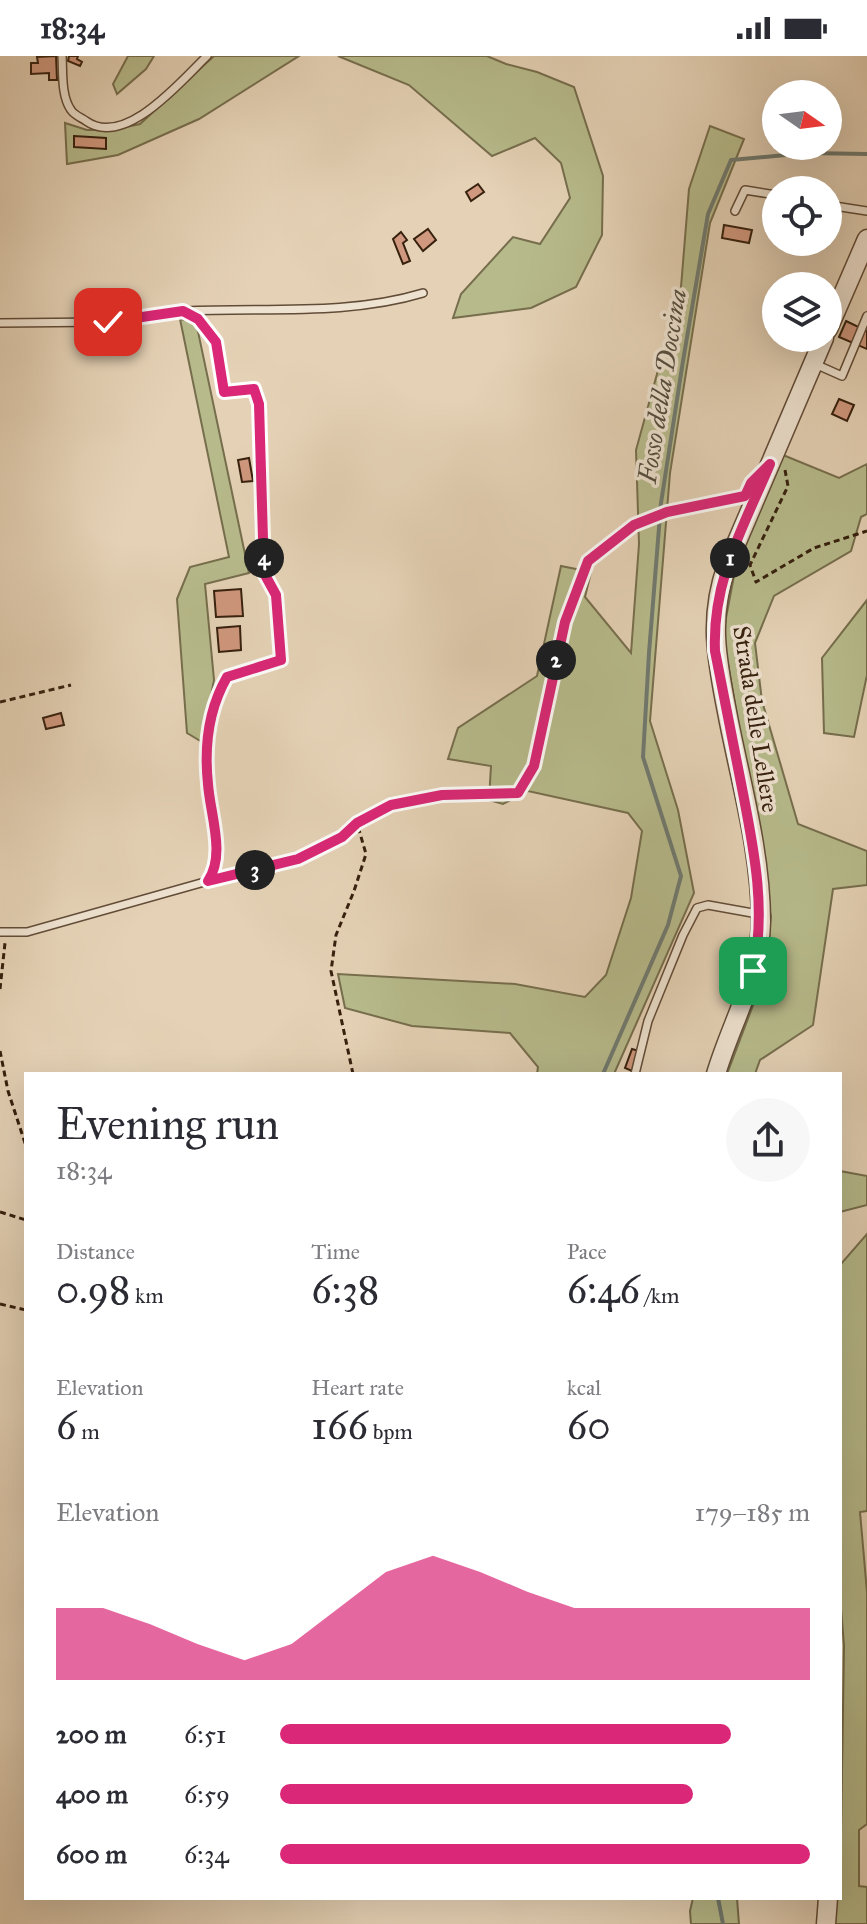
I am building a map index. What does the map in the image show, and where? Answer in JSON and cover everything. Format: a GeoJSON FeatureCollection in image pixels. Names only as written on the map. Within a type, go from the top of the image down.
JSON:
{"type":"FeatureCollection","features":[{"type":"Feature","properties":{"kind":"street"},"geometry":{"type":"LineString","coordinates":[[842,297],[867,239]]}},
{"type":"Feature","properties":{"kind":"street","name":"Strada delle Lellere"},"geometry":{"type":"LineString","coordinates":[[717,1072],[753,971],[759,944],[760,914],[749,824],[715,651],[716,602],[724,574],[818,352]]}},
{"type":"Feature","properties":{"kind":"street"},"geometry":{"type":"LineString","coordinates":[[826,1924],[828,1900]]}},
{"type":"Feature","properties":{"kind":"lane"},"geometry":{"type":"LineString","coordinates":[[62,56],[65,93],[71,111],[93,126],[113,126],[153,109],[207,56]]}},
{"type":"Feature","properties":{"kind":"lane"},"geometry":{"type":"LineString","coordinates":[[735,211],[745,190],[762,193]]}},
{"type":"Feature","properties":{"kind":"lane"},"geometry":{"type":"LineString","coordinates":[[842,207],[867,211]]}},
{"type":"Feature","properties":{"kind":"lane"},"geometry":{"type":"LineString","coordinates":[[0,323],[108,322],[183,311],[326,308],[392,302],[423,293]]}},
{"type":"Feature","properties":{"kind":"lane"},"geometry":{"type":"LineString","coordinates":[[0,932],[27,932],[208,881],[216,869],[207,782],[208,738],[214,700],[227,677],[281,660],[276,595],[264,573],[259,404],[254,389],[224,392],[216,342],[198,319],[183,311]]}},
{"type":"Feature","properties":{"kind":"lane"},"geometry":{"type":"LineString","coordinates":[[813,363],[842,376],[867,316]]}},
{"type":"Feature","properties":{"kind":"lane"},"geometry":{"type":"LineString","coordinates":[[635,1072],[648,1021],[697,908],[708,905],[760,914]]}},
{"type":"Feature","properties":{"kind":"path"},"geometry":{"type":"LineString","coordinates":[[770,464],[785,470],[788,486],[750,565],[756,582],[814,548],[867,531]]}},
{"type":"Feature","properties":{"kind":"path"},"geometry":{"type":"LineString","coordinates":[[208,881],[298,859],[342,837],[357,823],[391,805],[442,795],[518,793],[534,766],[565,622],[588,561],[634,525],[667,512],[745,496]]}},
{"type":"Feature","properties":{"kind":"path"},"geometry":{"type":"LineString","coordinates":[[0,702],[71,685]]}},
{"type":"Feature","properties":{"kind":"path"},"geometry":{"type":"LineString","coordinates":[[353,1072],[331,971],[336,935],[366,854],[357,823]]}},
{"type":"Feature","properties":{"kind":"path"},"geometry":{"type":"LineString","coordinates":[[0,932],[5,944],[0,989]]}},
{"type":"Feature","properties":{"kind":"path"},"geometry":{"type":"LineString","coordinates":[[0,1051],[8,1091],[24,1140]]}},
{"type":"Feature","properties":{"kind":"path"},"geometry":{"type":"LineString","coordinates":[[0,1212],[24,1219]]}},
{"type":"Feature","properties":{"kind":"path"},"geometry":{"type":"LineString","coordinates":[[0,1304],[24,1310]]}},
{"type":"Feature","properties":{"kind":"green space"},"geometry":{"type":"Polygon","coordinates":[[[128,56],[154,56],[146,69],[117,94],[113,84],[128,56]]]}},
{"type":"Feature","properties":{"kind":"green space"},"geometry":{"type":"Polygon","coordinates":[[[214,56],[299,56],[199,119],[118,155],[67,164],[65,123],[87,130],[111,130],[140,124],[214,56]]]}},
{"type":"Feature","properties":{"kind":"green space"},"geometry":{"type":"Polygon","coordinates":[[[338,56],[487,56],[574,87],[603,176],[602,235],[576,287],[531,308],[453,318],[461,294],[513,237],[540,244],[570,198],[561,163],[535,138],[492,156],[409,85],[338,56]]]}},
{"type":"Feature","properties":{"kind":"green space"},"geometry":{"type":"Polygon","coordinates":[[[710,126],[744,139],[710,223],[670,473],[650,721],[678,810],[694,893],[615,1072],[537,1072],[538,1067],[510,1033],[412,1026],[345,1008],[338,974],[515,984],[585,997],[606,975],[631,898],[642,831],[628,813],[528,791],[503,804],[489,800],[491,766],[448,759],[458,728],[537,676],[561,566],[591,572],[585,597],[631,653],[639,544],[636,450],[681,287],[689,189],[710,126]]]}},
{"type":"Feature","properties":{"kind":"green space"},"geometry":{"type":"Polygon","coordinates":[[[180,319],[196,322],[249,573],[205,584],[214,680],[202,742],[187,733],[177,599],[190,567],[229,557],[180,319]]]}},
{"type":"Feature","properties":{"kind":"green space"},"geometry":{"type":"Polygon","coordinates":[[[783,455],[839,478],[867,464],[867,514],[861,517],[851,551],[774,596],[755,643],[762,701],[798,824],[867,851],[867,885],[833,889],[813,1025],[760,1060],[756,1072],[728,1072],[755,1000],[771,917],[723,634],[736,565],[783,455]]]}},
{"type":"Feature","properties":{"kind":"green space"},"geometry":{"type":"Polygon","coordinates":[[[867,600],[867,675],[854,737],[824,733],[822,658],[867,600]]]}},
{"type":"Feature","properties":{"kind":"green space"},"geometry":{"type":"Polygon","coordinates":[[[842,1171],[867,1176],[867,1205],[842,1211],[842,1171]]]}},
{"type":"Feature","properties":{"kind":"green space"},"geometry":{"type":"Polygon","coordinates":[[[867,1234],[867,1511],[860,1512],[867,1592],[867,1824],[859,1830],[859,1886],[867,1887],[867,1924],[834,1924],[836,1900],[842,1900],[842,1263],[867,1234]]]}},
{"type":"Feature","properties":{"kind":"green space"},"geometry":{"type":"Polygon","coordinates":[[[693,1900],[737,1900],[739,1924],[691,1924],[693,1900]]]}},
{"type":"Feature","properties":{"kind":"building"},"geometry":{"type":"Polygon","coordinates":[[[56,56],[57,80],[49,80],[49,73],[31,74],[31,63],[38,63],[37,57],[56,56]]]}},
{"type":"Feature","properties":{"kind":"building"},"geometry":{"type":"Polygon","coordinates":[[[69,56],[78,56],[77,59],[82,62],[80,66],[68,61],[69,56]]]}},
{"type":"Feature","properties":{"kind":"building"},"geometry":{"type":"Polygon","coordinates":[[[74,136],[106,138],[106,149],[74,147],[74,136]]]}},
{"type":"Feature","properties":{"kind":"building"},"geometry":{"type":"Polygon","coordinates":[[[478,184],[484,192],[471,201],[466,192],[478,184]]]}},
{"type":"Feature","properties":{"kind":"building"},"geometry":{"type":"Polygon","coordinates":[[[724,225],[752,230],[749,243],[722,238],[724,225]]]}},
{"type":"Feature","properties":{"kind":"building"},"geometry":{"type":"Polygon","coordinates":[[[428,229],[436,240],[423,251],[414,239],[428,229]]]}},
{"type":"Feature","properties":{"kind":"building"},"geometry":{"type":"Polygon","coordinates":[[[401,232],[407,240],[403,243],[410,261],[403,264],[393,239],[401,232]]]}},
{"type":"Feature","properties":{"kind":"building"},"geometry":{"type":"Polygon","coordinates":[[[846,321],[867,331],[867,349],[842,338],[846,321]]]}},
{"type":"Feature","properties":{"kind":"building"},"geometry":{"type":"Polygon","coordinates":[[[839,399],[854,405],[847,421],[832,414],[839,399]]]}},
{"type":"Feature","properties":{"kind":"building"},"geometry":{"type":"Polygon","coordinates":[[[249,458],[253,481],[242,482],[238,460],[249,458]]]}},
{"type":"Feature","properties":{"kind":"building"},"geometry":{"type":"Polygon","coordinates":[[[241,589],[243,616],[216,617],[214,591],[241,589]]]}},
{"type":"Feature","properties":{"kind":"building"},"geometry":{"type":"Polygon","coordinates":[[[240,626],[241,650],[219,652],[217,628],[240,626]]]}},
{"type":"Feature","properties":{"kind":"building"},"geometry":{"type":"Polygon","coordinates":[[[61,713],[64,725],[46,729],[43,718],[61,713]]]}},
{"type":"Feature","properties":{"kind":"building"},"geometry":{"type":"Polygon","coordinates":[[[632,1049],[639,1051],[632,1071],[625,1068],[632,1049]]]}},
{"type":"Feature","properties":{"kind":"waterway","name":"Fosso della Doccina"},"geometry":{"type":"LineString","coordinates":[[604,1072],[668,925],[681,876],[643,757],[661,503],[708,214],[731,160],[807,153],[867,154]]}},
{"type":"Feature","properties":{"kind":"waterway","name":"Fosso della Doccina"},"geometry":{"type":"LineString","coordinates":[[718,1900],[723,1924]]}},
{"type":"Feature","properties":{"kind":"route"},"geometry":{"type":"LineString","coordinates":[[108,322],[183,311],[198,319],[216,342],[224,392],[254,389],[259,404],[264,573],[276,595],[281,660],[227,677],[214,700],[208,738],[207,782],[216,869],[208,881],[298,859],[342,837],[357,823],[391,805],[442,795],[518,793],[534,766],[565,622],[588,561],[634,525],[667,512],[745,496],[751,483],[770,464],[727,565],[716,602],[714,625],[715,651],[758,881],[761,920],[753,971]]}}]}
